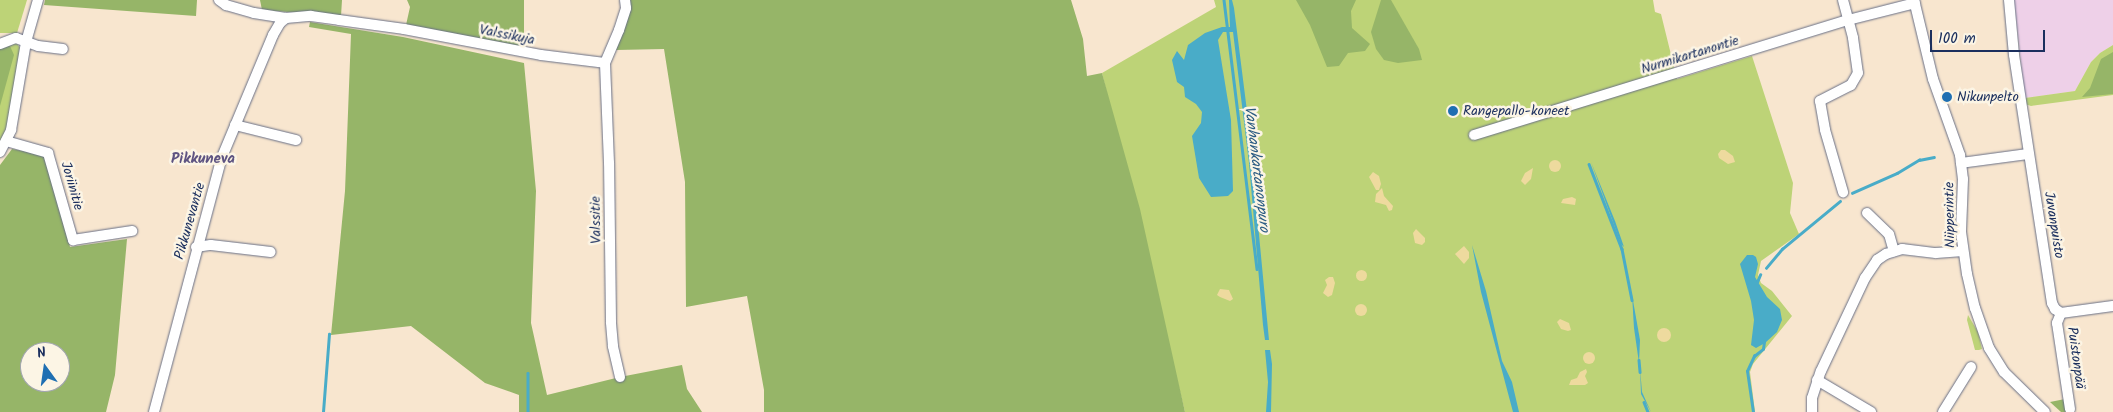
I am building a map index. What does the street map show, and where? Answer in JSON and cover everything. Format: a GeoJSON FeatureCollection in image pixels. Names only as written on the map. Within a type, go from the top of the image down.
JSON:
{"type":"FeatureCollection","features":[{"type":"Feature","properties":{"kind":"street"},"geometry":{"type":"LineString","coordinates":[[0,152],[14,119],[26,42],[38,0]]}},
{"type":"Feature","properties":{"kind":"street","name":"Valssikuja"},"geometry":{"type":"LineString","coordinates":[[219,0],[226,5],[254,13],[286,18],[311,16],[404,29],[541,55],[605,63]]}},
{"type":"Feature","properties":{"kind":"street"},"geometry":{"type":"LineString","coordinates":[[605,63],[626,8],[625,0]]}},
{"type":"Feature","properties":{"kind":"street"},"geometry":{"type":"LineString","coordinates":[[1843,0],[1857,65],[1856,79],[1841,92],[1820,101],[1825,130],[1844,192]]}},
{"type":"Feature","properties":{"kind":"street","name":"Juvanpuisto"},"geometry":{"type":"LineString","coordinates":[[2009,0],[2014,55],[2028,154],[2052,303],[2055,309],[2061,313]]}},
{"type":"Feature","properties":{"kind":"street","name":"Nurmikartanontie"},"geometry":{"type":"LineString","coordinates":[[1474,135],[1915,1]]}},
{"type":"Feature","properties":{"kind":"street","name":"Niipperintie"},"geometry":{"type":"LineString","coordinates":[[1915,1],[1933,79],[1954,135],[1961,163],[1963,179],[1961,232],[1972,300],[1989,348],[2004,372],[2045,412]]}},
{"type":"Feature","properties":{"kind":"street","name":"Pikkunevantie"},"geometry":{"type":"LineString","coordinates":[[154,412],[196,247],[222,156],[273,35],[280,23],[286,18]]}},
{"type":"Feature","properties":{"kind":"street"},"geometry":{"type":"LineString","coordinates":[[0,44],[11,38],[63,49]]}},
{"type":"Feature","properties":{"kind":"street","name":"Valssitie"},"geometry":{"type":"LineString","coordinates":[[605,63],[609,163],[611,322],[613,346],[620,377]]}},
{"type":"Feature","properties":{"kind":"street"},"geometry":{"type":"LineString","coordinates":[[235,125],[296,140]]}},
{"type":"Feature","properties":{"kind":"street","name":"Joriinitie"},"geometry":{"type":"LineString","coordinates":[[6,141],[48,153],[73,240],[132,231]]}},
{"type":"Feature","properties":{"kind":"street"},"geometry":{"type":"LineString","coordinates":[[1961,163],[2028,154]]}},
{"type":"Feature","properties":{"kind":"street"},"geometry":{"type":"LineString","coordinates":[[1867,212],[1889,234],[1894,251]]}},
{"type":"Feature","properties":{"kind":"street"},"geometry":{"type":"LineString","coordinates":[[196,247],[211,245],[271,252]]}},
{"type":"Feature","properties":{"kind":"street"},"geometry":{"type":"LineString","coordinates":[[1812,412],[1812,398],[1817,380],[1865,278],[1877,260],[1894,251],[1908,249],[1943,252],[1963,250]]}},
{"type":"Feature","properties":{"kind":"street"},"geometry":{"type":"LineString","coordinates":[[2061,313],[2113,306]]}},
{"type":"Feature","properties":{"kind":"street","name":"Puistonpää"},"geometry":{"type":"LineString","coordinates":[[2061,313],[2057,323],[2070,409]]}},
{"type":"Feature","properties":{"kind":"street"},"geometry":{"type":"LineString","coordinates":[[1943,412],[1971,368]]}},
{"type":"Feature","properties":{"kind":"street"},"geometry":{"type":"LineString","coordinates":[[1817,380],[1871,412]]}},
{"type":"Feature","properties":{"kind":"shaded area"},"geometry":{"type":"Polygon","coordinates":[[[2014,0],[2113,0],[2113,45],[2100,53],[2091,62],[2075,91],[2025,98],[2014,0]]]}},
{"type":"Feature","properties":{"kind":"green space"},"geometry":{"type":"Polygon","coordinates":[[[0,0],[27,0],[17,33],[0,33],[0,0]]]}},
{"type":"Feature","properties":{"kind":"green space"},"geometry":{"type":"Polygon","coordinates":[[[45,0],[197,0],[196,16],[44,5],[45,0]]]}},
{"type":"Feature","properties":{"kind":"green space"},"geometry":{"type":"Polygon","coordinates":[[[260,0],[342,0],[341,16],[262,10],[260,0]]]}},
{"type":"Feature","properties":{"kind":"green space"},"geometry":{"type":"Polygon","coordinates":[[[407,0],[524,0],[524,48],[406,25],[410,7],[407,0]]]}},
{"type":"Feature","properties":{"kind":"green space"},"geometry":{"type":"Polygon","coordinates":[[[629,0],[1071,0],[1083,39],[1087,76],[1102,73],[1140,209],[1185,412],[764,412],[764,390],[747,296],[686,307],[685,182],[664,49],[616,50],[630,6],[629,0]]]}},
{"type":"Feature","properties":{"kind":"green space"},"geometry":{"type":"Polygon","coordinates":[[[1214,0],[1653,0],[1655,12],[1661,14],[1677,79],[1752,56],[1793,183],[1790,213],[1799,234],[1761,261],[1758,275],[1761,283],[1772,291],[1792,316],[1753,364],[1750,372],[1755,412],[1185,412],[1102,73],[1216,7],[1214,0]]]}},
{"type":"Feature","properties":{"kind":"green space"},"geometry":{"type":"Polygon","coordinates":[[[1296,0],[1356,0],[1351,11],[1352,28],[1370,44],[1365,51],[1348,53],[1339,66],[1327,67],[1310,25],[1296,0]]]}},
{"type":"Feature","properties":{"kind":"green space"},"geometry":{"type":"Polygon","coordinates":[[[1381,0],[1391,0],[1419,49],[1422,60],[1398,63],[1384,60],[1376,49],[1371,32],[1381,0]]]}},
{"type":"Feature","properties":{"kind":"green space"},"geometry":{"type":"Polygon","coordinates":[[[310,22],[403,37],[524,63],[536,191],[531,323],[547,395],[620,377],[682,365],[687,389],[702,412],[519,412],[519,395],[485,383],[411,326],[331,335],[345,191],[351,34],[309,27],[310,22]]]}},
{"type":"Feature","properties":{"kind":"green space"},"geometry":{"type":"Polygon","coordinates":[[[16,42],[20,48],[7,126],[0,143],[0,54],[3,45],[16,42]]]}},
{"type":"Feature","properties":{"kind":"green space"},"geometry":{"type":"Polygon","coordinates":[[[3,45],[10,46],[14,55],[0,106],[0,47],[3,45]]]}},
{"type":"Feature","properties":{"kind":"green space"},"geometry":{"type":"Polygon","coordinates":[[[2113,45],[2113,95],[2031,106],[2025,104],[2025,98],[2075,91],[2091,62],[2100,53],[2113,45]]]}},
{"type":"Feature","properties":{"kind":"green space"},"geometry":{"type":"Polygon","coordinates":[[[2113,52],[2113,94],[2082,97],[2090,88],[2101,59],[2113,52]]]}},
{"type":"Feature","properties":{"kind":"green space"},"geometry":{"type":"Polygon","coordinates":[[[12,149],[47,155],[70,247],[127,239],[115,375],[106,412],[0,412],[0,165],[12,149]]]}},
{"type":"Feature","properties":{"kind":"green space"},"geometry":{"type":"Polygon","coordinates":[[[1968,315],[1978,332],[1982,349],[1975,350],[1967,320],[1968,315]]]}},
{"type":"Feature","properties":{"kind":"green space"},"geometry":{"type":"Polygon","coordinates":[[[2065,399],[2072,412],[2061,412],[2050,402],[2065,399]]]}},
{"type":"Feature","properties":{"kind":"sand"},"geometry":{"type":"Polygon","coordinates":[[[1721,150],[1725,150],[1733,156],[1735,162],[1728,164],[1719,158],[1718,154],[1721,150]]]}},
{"type":"Feature","properties":{"kind":"sand"},"geometry":{"type":"Polygon","coordinates":[[[1555,160],[1561,166],[1555,172],[1549,166],[1555,160]]]}},
{"type":"Feature","properties":{"kind":"sand"},"geometry":{"type":"Polygon","coordinates":[[[1533,168],[1531,179],[1525,185],[1521,181],[1525,173],[1533,168]]]}},
{"type":"Feature","properties":{"kind":"sand"},"geometry":{"type":"Polygon","coordinates":[[[1373,172],[1379,176],[1381,184],[1379,190],[1376,190],[1369,177],[1373,172]]]}},
{"type":"Feature","properties":{"kind":"sand"},"geometry":{"type":"Polygon","coordinates":[[[1382,188],[1384,196],[1393,206],[1392,210],[1389,211],[1386,205],[1375,202],[1376,194],[1382,188]]]}},
{"type":"Feature","properties":{"kind":"sand"},"geometry":{"type":"Polygon","coordinates":[[[1572,197],[1576,199],[1575,205],[1561,203],[1563,199],[1572,197]]]}},
{"type":"Feature","properties":{"kind":"sand"},"geometry":{"type":"Polygon","coordinates":[[[1416,229],[1425,238],[1425,242],[1422,245],[1415,243],[1413,233],[1416,229]]]}},
{"type":"Feature","properties":{"kind":"sand"},"geometry":{"type":"Polygon","coordinates":[[[1464,246],[1469,252],[1469,258],[1464,264],[1455,254],[1464,246]]]}},
{"type":"Feature","properties":{"kind":"sand"},"geometry":{"type":"Polygon","coordinates":[[[1361,269],[1367,275],[1361,281],[1355,275],[1361,269]]]}},
{"type":"Feature","properties":{"kind":"sand"},"geometry":{"type":"Polygon","coordinates":[[[1333,277],[1335,283],[1332,295],[1328,297],[1323,293],[1327,285],[1325,280],[1333,277]]]}},
{"type":"Feature","properties":{"kind":"sand"},"geometry":{"type":"Polygon","coordinates":[[[1220,289],[1229,290],[1233,299],[1230,301],[1217,295],[1220,289]]]}},
{"type":"Feature","properties":{"kind":"sand"},"geometry":{"type":"Polygon","coordinates":[[[1363,304],[1366,305],[1366,315],[1359,316],[1356,315],[1355,308],[1356,305],[1363,304]]]}},
{"type":"Feature","properties":{"kind":"sand"},"geometry":{"type":"Polygon","coordinates":[[[1560,319],[1569,323],[1571,330],[1561,329],[1557,322],[1560,319]]]}},
{"type":"Feature","properties":{"kind":"sand"},"geometry":{"type":"Polygon","coordinates":[[[1661,328],[1667,328],[1671,335],[1667,342],[1661,342],[1657,338],[1657,332],[1661,328]]]}},
{"type":"Feature","properties":{"kind":"sand"},"geometry":{"type":"Polygon","coordinates":[[[1587,352],[1591,352],[1595,358],[1591,364],[1587,364],[1583,360],[1583,356],[1587,352]]]}},
{"type":"Feature","properties":{"kind":"sand"},"geometry":{"type":"Polygon","coordinates":[[[1586,369],[1585,376],[1588,383],[1585,385],[1569,385],[1571,380],[1577,378],[1580,372],[1586,369]]]}},
{"type":"Feature","properties":{"kind":"water"},"geometry":{"type":"Polygon","coordinates":[[[1229,0],[1232,0],[1234,8],[1248,119],[1269,340],[1265,340],[1263,325],[1249,163],[1233,32],[1223,32],[1218,40],[1231,120],[1233,191],[1228,196],[1211,197],[1199,178],[1192,136],[1201,123],[1202,112],[1196,104],[1185,97],[1184,87],[1177,82],[1172,60],[1177,51],[1184,60],[1188,45],[1205,33],[1222,27],[1230,27],[1229,0]]]}},
{"type":"Feature","properties":{"kind":"water"},"geometry":{"type":"Polygon","coordinates":[[[1591,162],[1615,221],[1624,247],[1621,244],[1591,162]]]}},
{"type":"Feature","properties":{"kind":"water"},"geometry":{"type":"Polygon","coordinates":[[[1472,245],[1486,291],[1502,361],[1512,382],[1519,412],[1513,412],[1481,292],[1472,245]]]}},
{"type":"Feature","properties":{"kind":"water"},"geometry":{"type":"Polygon","coordinates":[[[1747,255],[1756,257],[1758,264],[1755,277],[1767,297],[1780,309],[1782,320],[1777,332],[1756,348],[1751,345],[1754,320],[1751,301],[1740,264],[1747,255]]]}},
{"type":"Feature","properties":{"kind":"water"},"geometry":{"type":"Polygon","coordinates":[[[1632,295],[1640,340],[1639,363],[1634,328],[1632,295]]]}},
{"type":"Feature","properties":{"kind":"water"},"geometry":{"type":"Polygon","coordinates":[[[1265,350],[1270,350],[1272,364],[1271,412],[1266,412],[1268,382],[1265,350]]]}},
{"type":"Feature","properties":{"kind":"water"},"geometry":{"type":"Polygon","coordinates":[[[1640,368],[1642,392],[1651,412],[1641,394],[1640,368]]]}},
{"type":"Feature","properties":{"kind":"waterway","name":"Vanhankartanonpuro"},"geometry":{"type":"LineString","coordinates":[[1224,0],[1257,269]]}},
{"type":"Feature","properties":{"kind":"waterway"},"geometry":{"type":"LineString","coordinates":[[1852,193],[1897,173],[1919,160],[1934,157]]}},
{"type":"Feature","properties":{"kind":"waterway"},"geometry":{"type":"LineString","coordinates":[[1589,164],[1622,249],[1632,300]]}},
{"type":"Feature","properties":{"kind":"waterway"},"geometry":{"type":"LineString","coordinates":[[1766,268],[1782,249],[1840,201]]}},
{"type":"Feature","properties":{"kind":"waterway"},"geometry":{"type":"LineString","coordinates":[[1757,282],[1760,275]]}},
{"type":"Feature","properties":{"kind":"waterway"},"geometry":{"type":"LineString","coordinates":[[323,412],[329,334]]}},
{"type":"Feature","properties":{"kind":"waterway"},"geometry":{"type":"LineString","coordinates":[[1753,412],[1747,371],[1754,356],[1763,349],[1764,342]]}},
{"type":"Feature","properties":{"kind":"waterway"},"geometry":{"type":"LineString","coordinates":[[1639,360],[1640,372]]}},
{"type":"Feature","properties":{"kind":"waterway"},"geometry":{"type":"LineString","coordinates":[[528,373],[528,412]]}},
{"type":"Feature","properties":{"kind":"waterway"},"geometry":{"type":"LineString","coordinates":[[1644,402],[1648,412]]}},
{"type":"Feature","properties":{"kind":"place","name":"Nikunpelto"},"geometry":{"type":"Point","coordinates":[1947,97]}},
{"type":"Feature","properties":{"kind":"place","name":"Rangepallo-koneet"},"geometry":{"type":"Point","coordinates":[1453,111]}},
{"type":"Feature","properties":{"kind":"district","name":"Pikkuneva"},"geometry":{"type":"Point","coordinates":[203,160]}}]}
